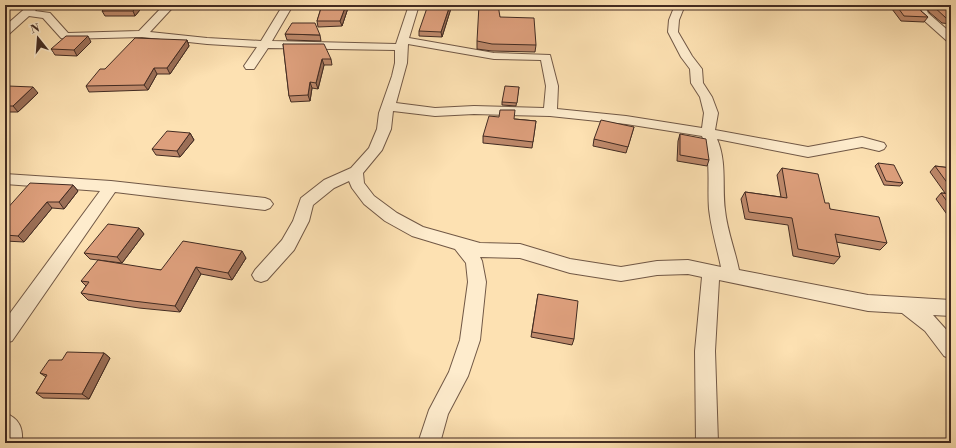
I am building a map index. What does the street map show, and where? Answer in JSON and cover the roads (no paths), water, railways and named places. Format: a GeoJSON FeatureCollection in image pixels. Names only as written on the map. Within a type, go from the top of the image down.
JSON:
{"type":"FeatureCollection","features":[{"type":"Feature","properties":{"kind":"street"},"geometry":{"type":"LineString","coordinates":[[5,32],[35,5]]}},
{"type":"Feature","properties":{"kind":"street"},"geometry":{"type":"LineString","coordinates":[[142,34],[170,5]]}},
{"type":"Feature","properties":{"kind":"street"},"geometry":{"type":"LineString","coordinates":[[250,66],[265,45],[288,5]]}},
{"type":"Feature","properties":{"kind":"street"},"geometry":{"type":"LineString","coordinates":[[261,275],[288,245],[301,221],[306,202],[329,184],[356,172],[375,150],[384,129],[386,113],[401,63],[403,44],[414,5]]}},
{"type":"Feature","properties":{"kind":"street"},"geometry":{"type":"LineString","coordinates":[[680,5],[674,20],[673,32],[687,57],[696,69],[697,83],[706,97],[711,113],[708,133],[714,148],[717,175],[717,210],[732,276]]}},
{"type":"Feature","properties":{"kind":"street"},"geometry":{"type":"LineString","coordinates":[[918,5],[923,14],[951,38]]}},
{"type":"Feature","properties":{"kind":"street"},"geometry":{"type":"LineString","coordinates":[[27,13],[46,15],[64,36],[142,34],[193,41],[265,45],[403,44],[494,56],[546,57],[552,86],[550,112]]}},
{"type":"Feature","properties":{"kind":"street"},"geometry":{"type":"LineString","coordinates":[[933,22],[951,24]]}},
{"type":"Feature","properties":{"kind":"street"},"geometry":{"type":"LineString","coordinates":[[388,106],[434,112],[474,110],[550,112],[626,120],[708,133],[808,152],[862,142],[879,146]]}},
{"type":"Feature","properties":{"kind":"street"},"geometry":{"type":"LineString","coordinates":[[356,172],[357,184],[370,200],[391,217],[418,232],[461,246],[480,250],[520,251],[570,266],[621,274],[657,268],[688,267],[868,303],[951,308]]}},
{"type":"Feature","properties":{"kind":"street"},"geometry":{"type":"LineString","coordinates":[[5,179],[111,186],[265,204]]}},
{"type":"Feature","properties":{"kind":"street"},"geometry":{"type":"LineString","coordinates":[[5,335],[111,186]]}},
{"type":"Feature","properties":{"kind":"street"},"geometry":{"type":"LineString","coordinates":[[428,443],[439,410],[458,376],[470,340],[477,282],[474,261],[461,246]]}},
{"type":"Feature","properties":{"kind":"street"},"geometry":{"type":"LineString","coordinates":[[708,443],[705,351],[711,272]]}},
{"type":"Feature","properties":{"kind":"street"},"geometry":{"type":"LineString","coordinates":[[903,305],[922,315],[938,331],[951,350]]}},
{"type":"Feature","properties":{"kind":"street"},"geometry":{"type":"LineString","coordinates":[[5,424],[12,431],[11,443]]}}]}
